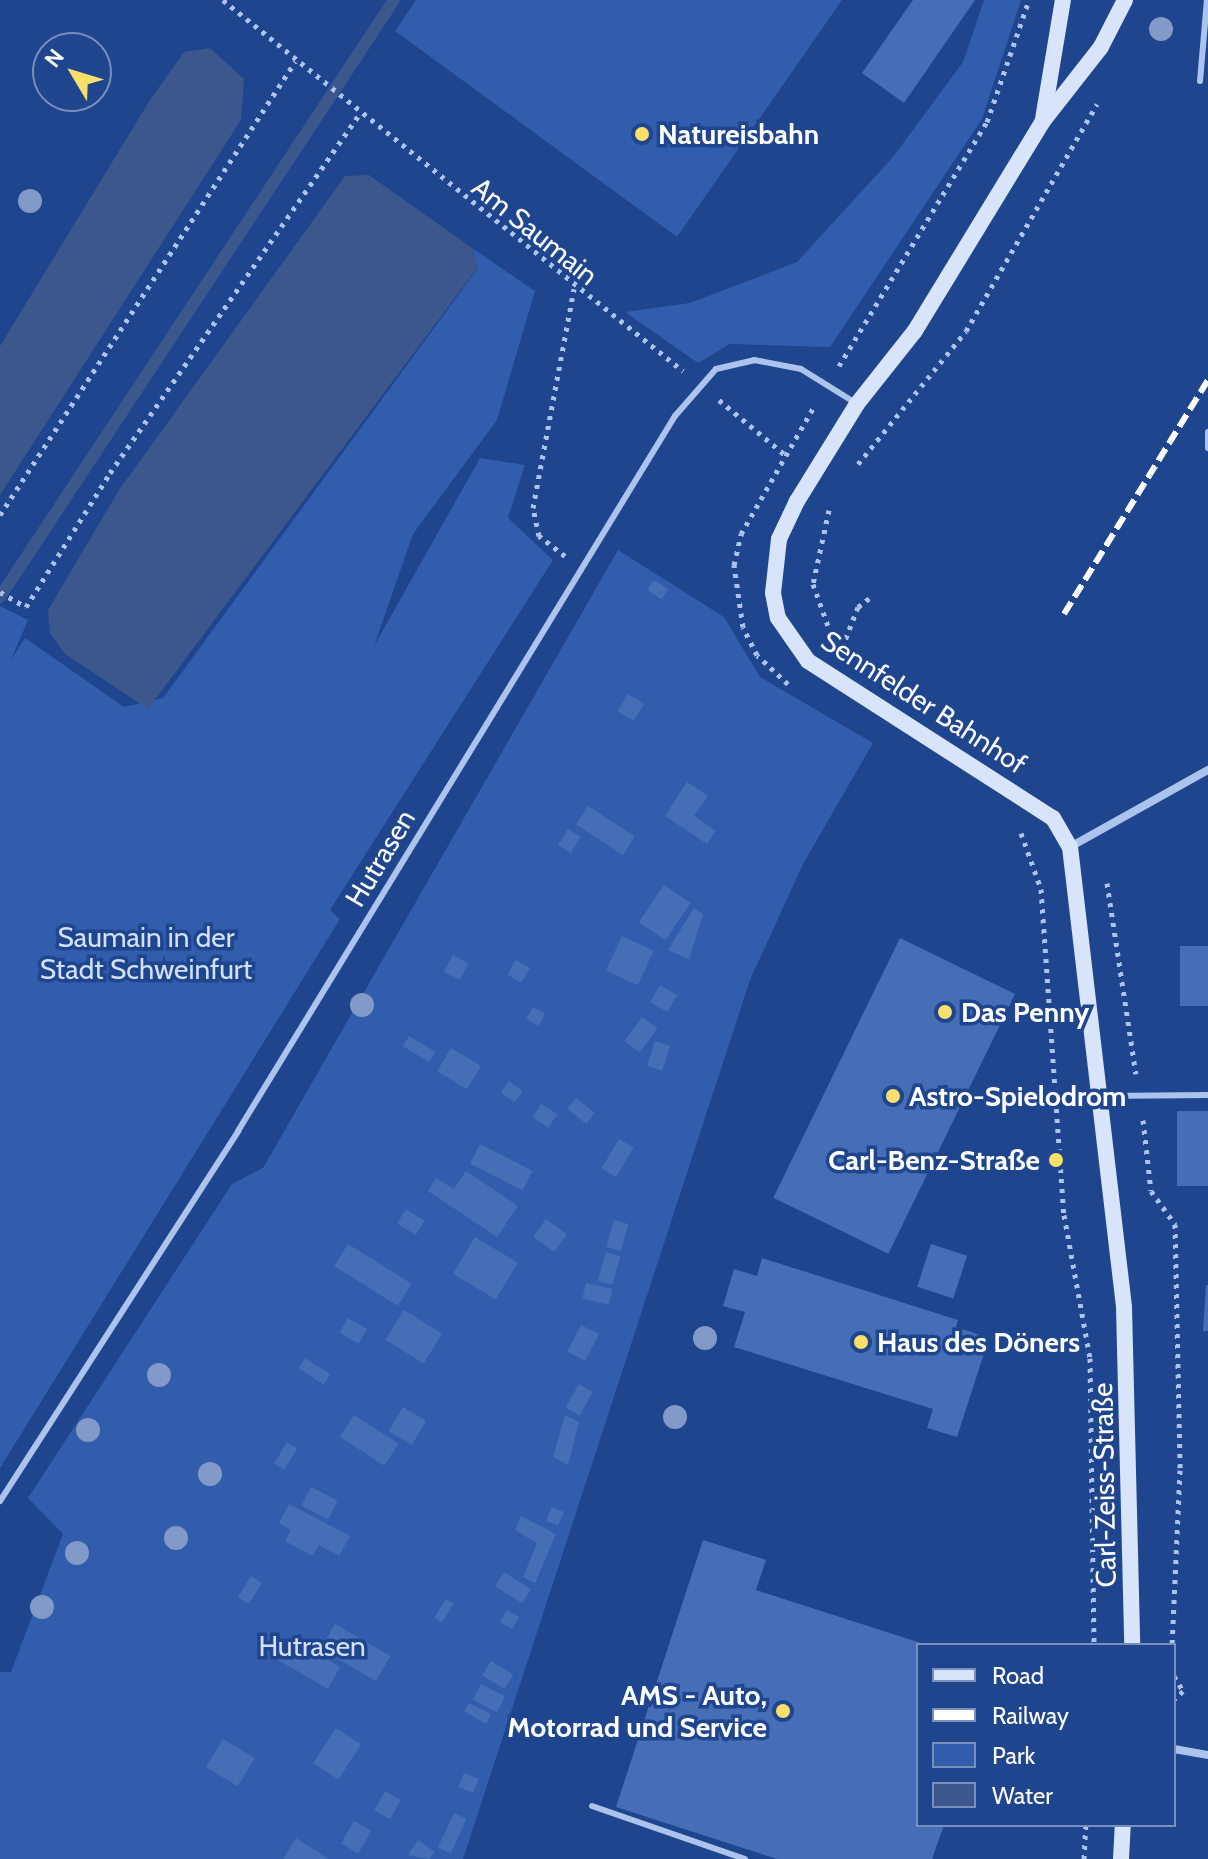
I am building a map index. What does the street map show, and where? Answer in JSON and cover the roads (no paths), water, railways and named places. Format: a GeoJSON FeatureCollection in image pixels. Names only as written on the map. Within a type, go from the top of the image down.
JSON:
{"type":"FeatureCollection","features":[{"type":"Feature","properties":{"kind":"street","name":"Sennfelder Bahnhof"},"geometry":{"type":"LineString","coordinates":[[1043,121],[1063,0]]}},
{"type":"Feature","properties":{"kind":"street","name":"Sennfelder Bahnhof"},"geometry":{"type":"LineString","coordinates":[[1070,847],[1042,811],[808,661],[778,618],[779,539],[857,404],[914,332],[1043,121],[1101,47],[1125,0]]}},
{"type":"Feature","properties":{"kind":"street"},"geometry":{"type":"LineString","coordinates":[[1070,847],[1090,839],[1208,770]]}},
{"type":"Feature","properties":{"kind":"street","name":"Carl-Zeiss-Straße"},"geometry":{"type":"LineString","coordinates":[[1070,847],[1103,1096],[1128,1369],[1132,1643]]}},
{"type":"Feature","properties":{"kind":"street"},"geometry":{"type":"LineString","coordinates":[[1176,1749],[1208,1755]]}},
{"type":"Feature","properties":{"kind":"street"},"geometry":{"type":"LineString","coordinates":[[1121,1859],[1123,1827]]}},
{"type":"Feature","properties":{"kind":"lane"},"geometry":{"type":"LineString","coordinates":[[1200,81],[1207,0]]}},
{"type":"Feature","properties":{"kind":"lane","name":"Hutrasen"},"geometry":{"type":"LineString","coordinates":[[0,1501],[238,1131],[582,567],[701,385],[716,369],[754,360],[801,369],[828,383],[857,404]]}},
{"type":"Feature","properties":{"kind":"lane"},"geometry":{"type":"LineString","coordinates":[[1208,432],[1208,448]]}},
{"type":"Feature","properties":{"kind":"lane"},"geometry":{"type":"LineString","coordinates":[[1103,1096],[1208,1095]]}},
{"type":"Feature","properties":{"kind":"lane"},"geometry":{"type":"LineString","coordinates":[[592,1806],[745,1859]]}},
{"type":"Feature","properties":{"kind":"water"},"geometry":{"type":"Polygon","coordinates":[[[210,48],[244,79],[241,120],[0,495],[0,346],[150,100],[184,52],[210,48]]]}},
{"type":"Feature","properties":{"kind":"water"},"geometry":{"type":"Polygon","coordinates":[[[369,175],[472,248],[478,267],[148,709],[65,654],[50,633],[48,610],[119,490],[345,176],[369,175]]]}},
{"type":"Feature","properties":{"kind":"waterway"},"geometry":{"type":"LineString","coordinates":[[0,597],[394,0]]}},
{"type":"Feature","properties":{"kind":"railway"},"geometry":{"type":"LineString","coordinates":[[1064,614],[1208,380]]}},
{"type":"Feature","properties":{"kind":"place","name":"Natureisbahn"},"geometry":{"type":"Point","coordinates":[642,134]}},
{"type":"Feature","properties":{"kind":"place","name":"Das Penny"},"geometry":{"type":"Point","coordinates":[945,1012]}},
{"type":"Feature","properties":{"kind":"place","name":"Astro-Spielodrom"},"geometry":{"type":"Point","coordinates":[893,1096]}},
{"type":"Feature","properties":{"kind":"place","name":"Carl-Benz-Straße"},"geometry":{"type":"Point","coordinates":[1056,1160]}},
{"type":"Feature","properties":{"kind":"place","name":"Haus des Döners"},"geometry":{"type":"Point","coordinates":[861,1342]}},
{"type":"Feature","properties":{"kind":"place","name":"AMS - Auto, Motorrad und Service"},"geometry":{"type":"Point","coordinates":[783,1711]}},
{"type":"Feature","properties":{"kind":"park label","name":"Saumain in der Stadt Schweinfurt"},"geometry":{"type":"Point","coordinates":[146,953]}}]}
